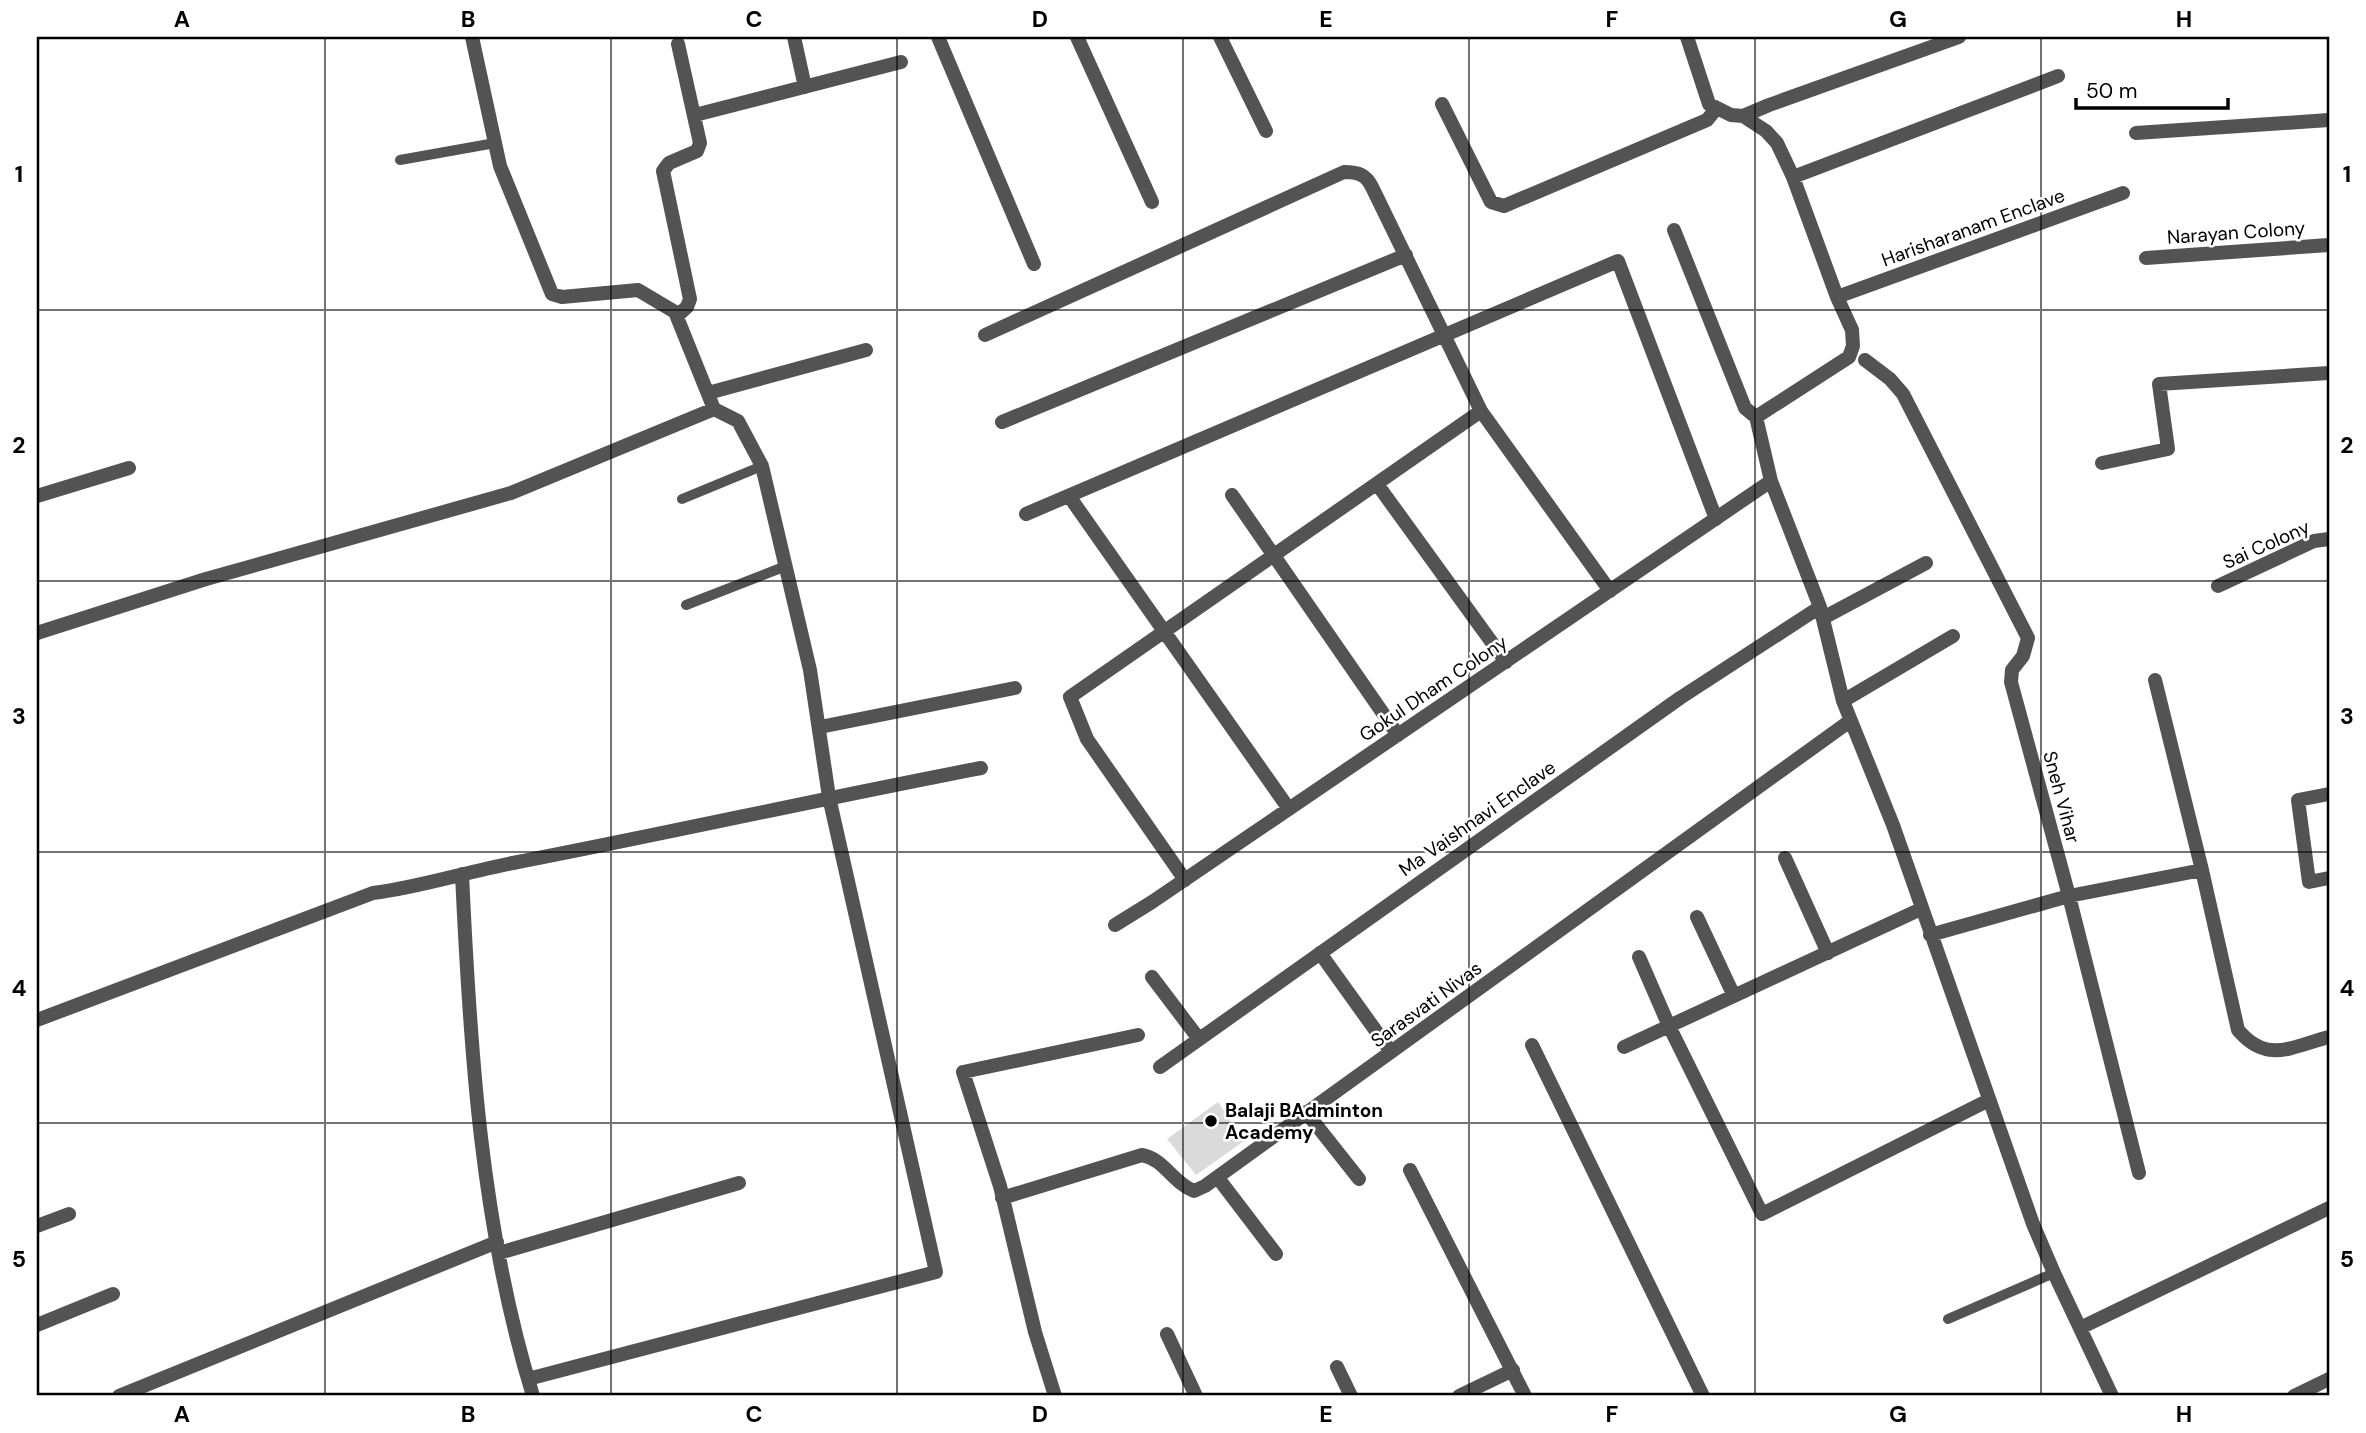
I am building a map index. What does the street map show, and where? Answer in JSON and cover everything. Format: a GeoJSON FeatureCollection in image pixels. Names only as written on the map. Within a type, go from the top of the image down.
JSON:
{"type":"FeatureCollection","features":[{"type":"Feature","properties":{"kind":"street"},"geometry":{"type":"LineString","coordinates":[[472,37],[500,166],[552,294],[562,297],[638,290],[678,315],[714,410],[738,421],[762,466],[810,670],[829,797],[936,1272],[528,1379]]}},
{"type":"Feature","properties":{"kind":"street"},"geometry":{"type":"LineString","coordinates":[[794,37],[805,87]]}},
{"type":"Feature","properties":{"kind":"street"},"geometry":{"type":"LineString","coordinates":[[938,37],[1034,264]]}},
{"type":"Feature","properties":{"kind":"street"},"geometry":{"type":"LineString","coordinates":[[1077,37],[1152,202]]}},
{"type":"Feature","properties":{"kind":"street"},"geometry":{"type":"LineString","coordinates":[[1220,37],[1266,131]]}},
{"type":"Feature","properties":{"kind":"street"},"geometry":{"type":"LineString","coordinates":[[1687,37],[1709,104],[1731,115],[1744,116],[1959,37]]}},
{"type":"Feature","properties":{"kind":"street"},"geometry":{"type":"LineString","coordinates":[[678,44],[700,148],[669,163],[663,171],[690,299],[678,315]]}},
{"type":"Feature","properties":{"kind":"street"},"geometry":{"type":"LineString","coordinates":[[695,115],[901,62]]}},
{"type":"Feature","properties":{"kind":"street"},"geometry":{"type":"LineString","coordinates":[[1793,177],[2058,76]]}},
{"type":"Feature","properties":{"kind":"street"},"geometry":{"type":"LineString","coordinates":[[1442,104],[1491,202],[1504,206],[1706,120],[1717,109]]}},
{"type":"Feature","properties":{"kind":"street"},"geometry":{"type":"LineString","coordinates":[[1744,116],[1766,131],[1777,143],[1793,177],[1837,297],[1852,330],[1853,346],[1849,357],[1756,417]]}},
{"type":"Feature","properties":{"kind":"street"},"geometry":{"type":"LineString","coordinates":[[2136,133],[2329,120]]}},
{"type":"Feature","properties":{"kind":"street"},"geometry":{"type":"LineString","coordinates":[[985,335],[1344,172],[1356,172],[1367,177],[1481,411],[1610,591]]}},
{"type":"Feature","properties":{"kind":"street","name":"Harisharanam Enclave"},"geometry":{"type":"LineString","coordinates":[[1837,297],[2123,193]]}},
{"type":"Feature","properties":{"kind":"street"},"geometry":{"type":"LineString","coordinates":[[1674,230],[1745,408],[1756,417],[1771,481],[1822,612],[1843,701],[1893,825],[2033,1224],[2112,1396]]}},
{"type":"Feature","properties":{"kind":"street","name":"Narayan Colony"},"geometry":{"type":"LineString","coordinates":[[2146,258],[2329,245]]}},
{"type":"Feature","properties":{"kind":"street"},"geometry":{"type":"LineString","coordinates":[[1002,422],[1406,254]]}},
{"type":"Feature","properties":{"kind":"street"},"geometry":{"type":"LineString","coordinates":[[1026,514],[1618,261],[1716,519]]}},
{"type":"Feature","properties":{"kind":"street"},"geometry":{"type":"LineString","coordinates":[[708,393],[866,350]]}},
{"type":"Feature","properties":{"kind":"street","name":"Sneh Vihar"},"geometry":{"type":"LineString","coordinates":[[1865,360],[1890,379],[1903,394],[2028,638],[2023,656],[2012,670],[2011,682],[2069,896],[2139,1173]]}},
{"type":"Feature","properties":{"kind":"street"},"geometry":{"type":"LineString","coordinates":[[2102,463],[2168,449],[2160,384],[2329,373]]}},
{"type":"Feature","properties":{"kind":"street"},"geometry":{"type":"LineString","coordinates":[[37,633],[206,579],[511,493],[714,410]]}},
{"type":"Feature","properties":{"kind":"street"},"geometry":{"type":"LineString","coordinates":[[1185,880],[1087,739],[1070,697],[1481,411]]}},
{"type":"Feature","properties":{"kind":"street"},"geometry":{"type":"LineString","coordinates":[[37,496],[129,468]]}},
{"type":"Feature","properties":{"kind":"street","name":"Gokul Dham Colony"},"geometry":{"type":"LineString","coordinates":[[1115,925],[1771,481]]}},
{"type":"Feature","properties":{"kind":"street"},"geometry":{"type":"LineString","coordinates":[[1377,484],[1506,662]]}},
{"type":"Feature","properties":{"kind":"street"},"geometry":{"type":"LineString","coordinates":[[1232,495],[1398,735]]}},
{"type":"Feature","properties":{"kind":"street"},"geometry":{"type":"LineString","coordinates":[[1069,496],[1289,809]]}},
{"type":"Feature","properties":{"kind":"street","name":"Sai Colony"},"geometry":{"type":"LineString","coordinates":[[2218,586],[2314,541],[2329,539]]}},
{"type":"Feature","properties":{"kind":"street","name":"Ma Vaishnavi Enclave"},"geometry":{"type":"LineString","coordinates":[[1160,1067],[1680,698],[1822,612],[1926,563]]}},
{"type":"Feature","properties":{"kind":"street"},"geometry":{"type":"LineString","coordinates":[[1843,701],[1953,636]]}},
{"type":"Feature","properties":{"kind":"street"},"geometry":{"type":"LineString","coordinates":[[2155,680],[2238,1030],[2250,1044],[2271,1052],[2329,1037]]}},
{"type":"Feature","properties":{"kind":"street"},"geometry":{"type":"LineString","coordinates":[[820,727],[1015,688]]}},
{"type":"Feature","properties":{"kind":"street","name":"Sarasvati Nivas"},"geometry":{"type":"LineString","coordinates":[[1002,1198],[1142,1155],[1157,1160],[1185,1188],[1194,1191],[1218,1178],[1850,721]]}},
{"type":"Feature","properties":{"kind":"street"},"geometry":{"type":"LineString","coordinates":[[37,1020],[373,893],[406,889],[462,874],[981,768]]}},
{"type":"Feature","properties":{"kind":"street"},"geometry":{"type":"LineString","coordinates":[[2329,794],[2298,800],[2309,882],[2329,878]]}},
{"type":"Feature","properties":{"kind":"street"},"geometry":{"type":"LineString","coordinates":[[1785,859],[1828,953]]}},
{"type":"Feature","properties":{"kind":"street"},"geometry":{"type":"LineString","coordinates":[[1930,935],[2069,896],[2202,870]]}},
{"type":"Feature","properties":{"kind":"street"},"geometry":{"type":"LineString","coordinates":[[462,874],[467,985],[487,1186],[498,1247],[533,1396]]}},
{"type":"Feature","properties":{"kind":"street"},"geometry":{"type":"LineString","coordinates":[[1624,1047],[1921,909]]}},
{"type":"Feature","properties":{"kind":"street"},"geometry":{"type":"LineString","coordinates":[[1697,917],[1734,996]]}},
{"type":"Feature","properties":{"kind":"street"},"geometry":{"type":"LineString","coordinates":[[1320,953],[1391,1052]]}},
{"type":"Feature","properties":{"kind":"street"},"geometry":{"type":"LineString","coordinates":[[1639,957],[1669,1026],[1762,1214],[1989,1100]]}},
{"type":"Feature","properties":{"kind":"street"},"geometry":{"type":"LineString","coordinates":[[1152,977],[1199,1039]]}},
{"type":"Feature","properties":{"kind":"street"},"geometry":{"type":"LineString","coordinates":[[1055,1396],[1035,1332],[1002,1198],[963,1072],[1138,1035]]}},
{"type":"Feature","properties":{"kind":"street"},"geometry":{"type":"LineString","coordinates":[[1532,1045],[1703,1396]]}},
{"type":"Feature","properties":{"kind":"street"},"geometry":{"type":"LineString","coordinates":[[1306,1112],[1359,1179]]}},
{"type":"Feature","properties":{"kind":"street"},"geometry":{"type":"LineString","coordinates":[[1410,1170],[1525,1396]]}},
{"type":"Feature","properties":{"kind":"street"},"geometry":{"type":"LineString","coordinates":[[1218,1178],[1276,1254]]}},
{"type":"Feature","properties":{"kind":"street"},"geometry":{"type":"LineString","coordinates":[[119,1396],[498,1247],[739,1183]]}},
{"type":"Feature","properties":{"kind":"street"},"geometry":{"type":"LineString","coordinates":[[2080,1328],[2329,1208]]}},
{"type":"Feature","properties":{"kind":"street"},"geometry":{"type":"LineString","coordinates":[[37,1226],[69,1214]]}},
{"type":"Feature","properties":{"kind":"street"},"geometry":{"type":"LineString","coordinates":[[37,1325],[113,1294]]}},
{"type":"Feature","properties":{"kind":"street"},"geometry":{"type":"LineString","coordinates":[[1167,1334],[1196,1396]]}},
{"type":"Feature","properties":{"kind":"street"},"geometry":{"type":"LineString","coordinates":[[1337,1367],[1350,1396]]}},
{"type":"Feature","properties":{"kind":"street"},"geometry":{"type":"LineString","coordinates":[[1459,1396],[1513,1370]]}},
{"type":"Feature","properties":{"kind":"street"},"geometry":{"type":"LineString","coordinates":[[2294,1396],[2329,1379]]}},
{"type":"Feature","properties":{"kind":"lane"},"geometry":{"type":"LineString","coordinates":[[400,160],[495,143]]}},
{"type":"Feature","properties":{"kind":"lane"},"geometry":{"type":"LineString","coordinates":[[682,499],[762,466]]}},
{"type":"Feature","properties":{"kind":"lane"},"geometry":{"type":"LineString","coordinates":[[686,606],[786,566]]}},
{"type":"Feature","properties":{"kind":"lane"},"geometry":{"type":"LineString","coordinates":[[1948,1319],[2054,1273]]}},
{"type":"Feature","properties":{"kind":"shaded area","name":"Balaji BAdminton Academy"},"geometry":{"type":"Polygon","coordinates":[[[1218,1102],[1244,1141],[1196,1175],[1167,1139],[1218,1102]]]}},
{"type":"Feature","properties":{"kind":"place","name":"Balaji BAdminton Academy"},"geometry":{"type":"Point","coordinates":[1211,1121]}}]}
